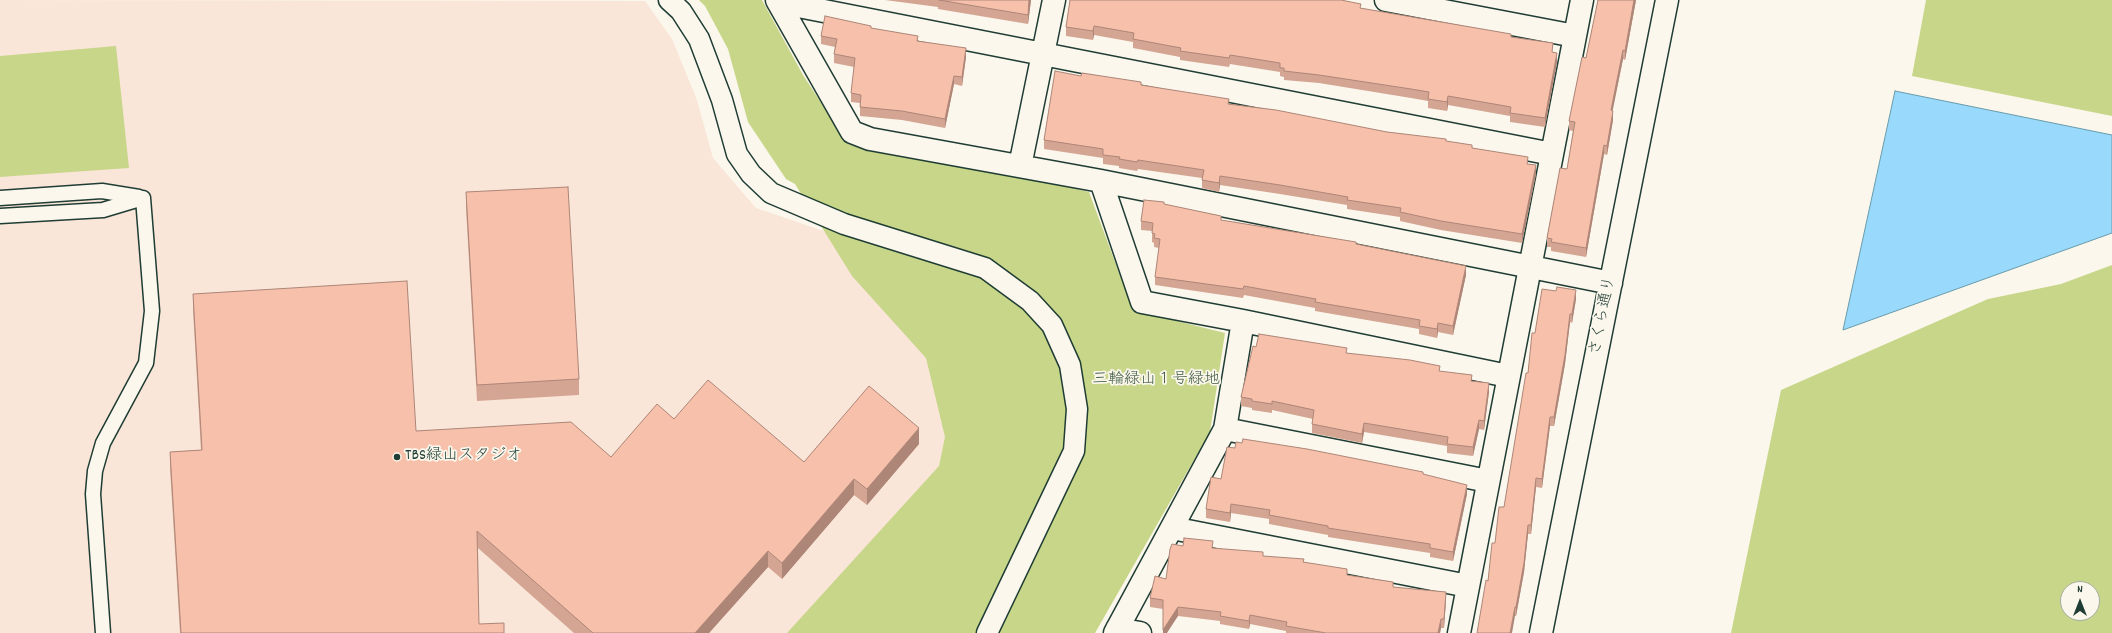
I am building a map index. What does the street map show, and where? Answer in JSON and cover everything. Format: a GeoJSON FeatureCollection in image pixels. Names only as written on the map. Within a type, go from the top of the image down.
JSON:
{"type":"FeatureCollection","features":[{"type":"Feature","properties":{"kind":"street"},"geometry":{"type":"LineString","coordinates":[[668,0],[681,11],[699,39],[722,100],[737,154],[751,174],[772,193],[844,224],[985,268],[1030,300],[1052,325],[1070,364],[1077,409],[1074,451],[987,633]]}},
{"type":"Feature","properties":{"kind":"street"},"geometry":{"type":"LineString","coordinates":[[1020,166],[1054,0]]}},
{"type":"Feature","properties":{"kind":"street"},"geometry":{"type":"LineString","coordinates":[[1386,0],[1575,36]]}},
{"type":"Feature","properties":{"kind":"street"},"geometry":{"type":"LineString","coordinates":[[1459,633],[1582,0]]}},
{"type":"Feature","properties":{"kind":"street","name":"さくら通り"},"geometry":{"type":"LineString","coordinates":[[1541,633],[1667,0]]}},
{"type":"Feature","properties":{"kind":"street"},"geometry":{"type":"LineString","coordinates":[[777,1],[1552,154]]}},
{"type":"Feature","properties":{"kind":"street"},"geometry":{"type":"LineString","coordinates":[[777,1],[852,132],[870,139],[1101,181],[1610,283]]}},
{"type":"Feature","properties":{"kind":"street"},"geometry":{"type":"LineString","coordinates":[[1101,181],[1142,302],[1243,321],[1508,376]]}},
{"type":"Feature","properties":{"kind":"street"},"geometry":{"type":"LineString","coordinates":[[1140,633],[1116,631],[1225,429],[1243,321]]}},
{"type":"Feature","properties":{"kind":"street"},"geometry":{"type":"LineString","coordinates":[[1225,429],[1488,481]]}},
{"type":"Feature","properties":{"kind":"street"},"geometry":{"type":"LineString","coordinates":[[1172,528],[1468,586]]}},
{"type":"Feature","properties":{"kind":"lane"},"geometry":{"type":"LineString","coordinates":[[0,198],[102,191],[143,198]]}},
{"type":"Feature","properties":{"kind":"lane"},"geometry":{"type":"LineString","coordinates":[[0,216],[104,210],[143,198]]}},
{"type":"Feature","properties":{"kind":"lane"},"geometry":{"type":"LineString","coordinates":[[103,633],[93,494],[95,471],[103,443],[146,363],[152,311],[143,198]]}},
{"type":"Feature","properties":{"kind":"shaded area"},"geometry":{"type":"Polygon","coordinates":[[[0,0],[645,1],[672,39],[697,100],[713,158],[756,208],[977,283],[970,633],[0,633],[0,0]]]}},
{"type":"Feature","properties":{"kind":"green space","name":"三輪緑山１号緑地"},"geometry":{"type":"Polygon","coordinates":[[[699,0],[762,0],[803,75],[848,144],[885,154],[982,166],[1089,192],[1133,310],[1225,333],[1210,432],[1095,633],[787,633],[939,466],[945,437],[926,358],[852,276],[795,184],[786,179],[748,122],[728,49],[705,6],[699,0]]]}},
{"type":"Feature","properties":{"kind":"green space"},"geometry":{"type":"Polygon","coordinates":[[[1926,0],[2112,0],[2112,116],[1912,76],[1926,0]]]}},
{"type":"Feature","properties":{"kind":"green space"},"geometry":{"type":"Polygon","coordinates":[[[116,46],[129,168],[0,177],[0,56],[116,46]]]}},
{"type":"Feature","properties":{"kind":"green space"},"geometry":{"type":"Polygon","coordinates":[[[2112,265],[2112,633],[1731,633],[1781,390],[1988,299],[2061,284],[2112,265]]]}},
{"type":"Feature","properties":{"kind":"water"},"geometry":{"type":"Polygon","coordinates":[[[1895,91],[2112,135],[2112,233],[1843,330],[1895,91]]]}},
{"type":"Feature","properties":{"kind":"building"},"geometry":{"type":"Polygon","coordinates":[[[939,0],[1029,0],[1028,15],[939,0]]]}},
{"type":"Feature","properties":{"kind":"building"},"geometry":{"type":"Polygon","coordinates":[[[1070,0],[1341,0],[1361,4],[1360,8],[1511,34],[1511,37],[1553,43],[1552,52],[1557,53],[1545,118],[1510,113],[1511,107],[1448,96],[1447,102],[1428,99],[1429,92],[1284,71],[1284,68],[1280,68],[1280,63],[1230,55],[1229,58],[1180,51],[1181,48],[1133,39],[1134,33],[1094,26],[1093,31],[1066,27],[1070,0]]]}},
{"type":"Feature","properties":{"kind":"building"},"geometry":{"type":"Polygon","coordinates":[[[1598,0],[1634,0],[1625,51],[1623,50],[1611,110],[1613,111],[1607,146],[1604,145],[1586,248],[1551,242],[1552,239],[1547,238],[1560,168],[1567,169],[1575,122],[1569,121],[1582,57],[1586,58],[1598,0]]]}},
{"type":"Feature","properties":{"kind":"building"},"geometry":{"type":"Polygon","coordinates":[[[825,16],[871,26],[871,28],[918,36],[917,41],[966,48],[962,77],[954,76],[945,119],[902,111],[860,107],[861,95],[851,93],[855,58],[834,54],[837,39],[821,36],[825,16]]]}},
{"type":"Feature","properties":{"kind":"building"},"geometry":{"type":"Polygon","coordinates":[[[1055,71],[1081,76],[1082,73],[1141,82],[1141,85],[1229,99],[1228,104],[1276,110],[1387,132],[1446,139],[1446,141],[1472,145],[1472,148],[1528,157],[1527,164],[1536,165],[1522,234],[1441,221],[1400,212],[1401,208],[1347,200],[1348,197],[1280,185],[1220,176],[1219,183],[1202,180],[1204,170],[1138,160],[1137,162],[1119,159],[1120,157],[1103,155],[1103,149],[1044,140],[1055,71]]]}},
{"type":"Feature","properties":{"kind":"building"},"geometry":{"type":"Polygon","coordinates":[[[568,187],[579,379],[477,385],[466,192],[568,187]]]}},
{"type":"Feature","properties":{"kind":"building"},"geometry":{"type":"Polygon","coordinates":[[[1144,200],[1164,202],[1164,204],[1221,216],[1221,220],[1356,242],[1356,244],[1466,266],[1453,326],[1438,323],[1437,329],[1419,326],[1420,320],[1315,302],[1316,299],[1244,286],[1243,289],[1155,277],[1160,239],[1154,238],[1155,234],[1152,233],[1153,223],[1141,221],[1144,200]]]}},
{"type":"Feature","properties":{"kind":"building","name":"TBS緑山スタジオ"},"geometry":{"type":"Polygon","coordinates":[[[407,281],[416,431],[571,422],[611,457],[657,404],[674,419],[708,380],[804,462],[869,386],[919,428],[867,489],[854,479],[782,563],[768,551],[695,633],[593,633],[477,531],[479,624],[504,623],[504,633],[181,633],[170,452],[202,450],[193,294],[407,281]]]}},
{"type":"Feature","properties":{"kind":"building"},"geometry":{"type":"Polygon","coordinates":[[[1557,287],[1576,290],[1572,314],[1570,314],[1565,355],[1554,417],[1550,417],[1542,479],[1536,478],[1531,525],[1528,525],[1524,563],[1510,633],[1477,633],[1486,580],[1488,581],[1492,543],[1495,543],[1499,507],[1504,507],[1526,373],[1528,373],[1532,333],[1535,333],[1542,289],[1556,291],[1557,287]]]}},
{"type":"Feature","properties":{"kind":"building"},"geometry":{"type":"Polygon","coordinates":[[[1259,334],[1347,348],[1346,353],[1410,360],[1440,366],[1439,371],[1472,375],[1471,381],[1489,383],[1484,421],[1479,420],[1473,447],[1447,444],[1448,437],[1364,423],[1362,434],[1312,424],[1314,410],[1272,401],[1272,404],[1252,401],[1252,399],[1241,397],[1253,346],[1256,347],[1259,334]]]}},
{"type":"Feature","properties":{"kind":"building"},"geometry":{"type":"Polygon","coordinates":[[[1243,439],[1307,449],[1423,472],[1423,474],[1467,485],[1453,552],[1430,548],[1430,544],[1328,528],[1328,526],[1269,515],[1270,510],[1231,504],[1230,513],[1206,509],[1211,477],[1221,479],[1227,447],[1235,448],[1236,442],[1242,443],[1243,439]]]}},
{"type":"Feature","properties":{"kind":"building"},"geometry":{"type":"Polygon","coordinates":[[[1184,538],[1213,541],[1212,548],[1263,552],[1263,556],[1304,559],[1303,562],[1347,569],[1347,575],[1393,582],[1393,587],[1446,592],[1444,619],[1441,619],[1438,633],[1326,633],[1286,626],[1287,622],[1250,615],[1249,621],[1220,616],[1221,612],[1178,607],[1163,630],[1163,600],[1150,598],[1155,576],[1166,579],[1172,544],[1183,546],[1184,538]]]}},
{"type":"Feature","properties":{"kind":"place","name":"TBS緑山スタジオ"},"geometry":{"type":"Point","coordinates":[397,457]}}]}
